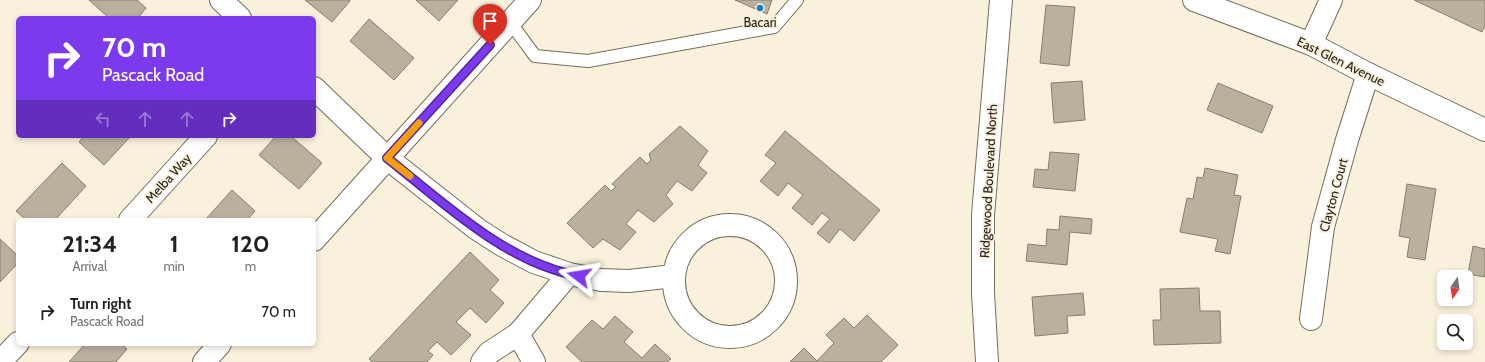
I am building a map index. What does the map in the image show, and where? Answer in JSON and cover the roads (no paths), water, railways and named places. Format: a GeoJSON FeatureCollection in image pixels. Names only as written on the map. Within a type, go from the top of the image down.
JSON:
{"type":"FeatureCollection","features":[{"type":"Feature","properties":{"kind":"street"},"geometry":{"type":"LineString","coordinates":[[221,0],[238,16]]}},
{"type":"Feature","properties":{"kind":"street"},"geometry":{"type":"LineString","coordinates":[[316,238],[530,0]]}},
{"type":"Feature","properties":{"kind":"street","name":"Ridgewood Boulevard North"},"geometry":{"type":"LineString","coordinates":[[987,362],[983,293],[983,215],[1001,0]]}},
{"type":"Feature","properties":{"kind":"street","name":"East Glen Avenue"},"geometry":{"type":"LineString","coordinates":[[1194,0],[1311,44],[1368,74],[1485,130]]}},
{"type":"Feature","properties":{"kind":"street"},"geometry":{"type":"LineString","coordinates":[[1311,44],[1331,0]]}},
{"type":"Feature","properties":{"kind":"street","name":"Clayton Court"},"geometry":{"type":"LineString","coordinates":[[1311,319],[1323,228],[1347,140],[1368,74]]}},
{"type":"Feature","properties":{"kind":"street"},"geometry":{"type":"LineString","coordinates":[[316,90],[387,158],[477,229],[502,245],[534,262],[569,274],[601,280],[629,281],[674,276]]}},
{"type":"Feature","properties":{"kind":"street","name":"Melba Way"},"geometry":{"type":"LineString","coordinates":[[132,218],[204,138]]}},
{"type":"Feature","properties":{"kind":"street"},"geometry":{"type":"LineString","coordinates":[[724,225],[737,226],[744,227],[762,235],[776,248],[784,266],[786,285],[781,304],[772,318],[758,329],[742,336],[724,337],[708,332],[693,323],[682,309],[677,299],[675,293],[674,276],[679,258],[690,242],[706,230],[724,225]]}},
{"type":"Feature","properties":{"kind":"street"},"geometry":{"type":"LineString","coordinates":[[482,362],[489,353],[518,334],[569,274]]}},
{"type":"Feature","properties":{"kind":"street"},"geometry":{"type":"LineString","coordinates":[[518,334],[534,362]]}},
{"type":"Feature","properties":{"kind":"street"},"geometry":{"type":"LineString","coordinates":[[0,362],[16,345]]}},
{"type":"Feature","properties":{"kind":"street"},"geometry":{"type":"LineString","coordinates":[[204,362],[218,346]]}},
{"type":"Feature","properties":{"kind":"lane"},"geometry":{"type":"LineString","coordinates":[[510,22],[535,56],[588,61],[774,27],[796,0]]}},
{"type":"Feature","properties":{"kind":"place","name":"Bacari"},"geometry":{"type":"Point","coordinates":[760,8]}}]}
